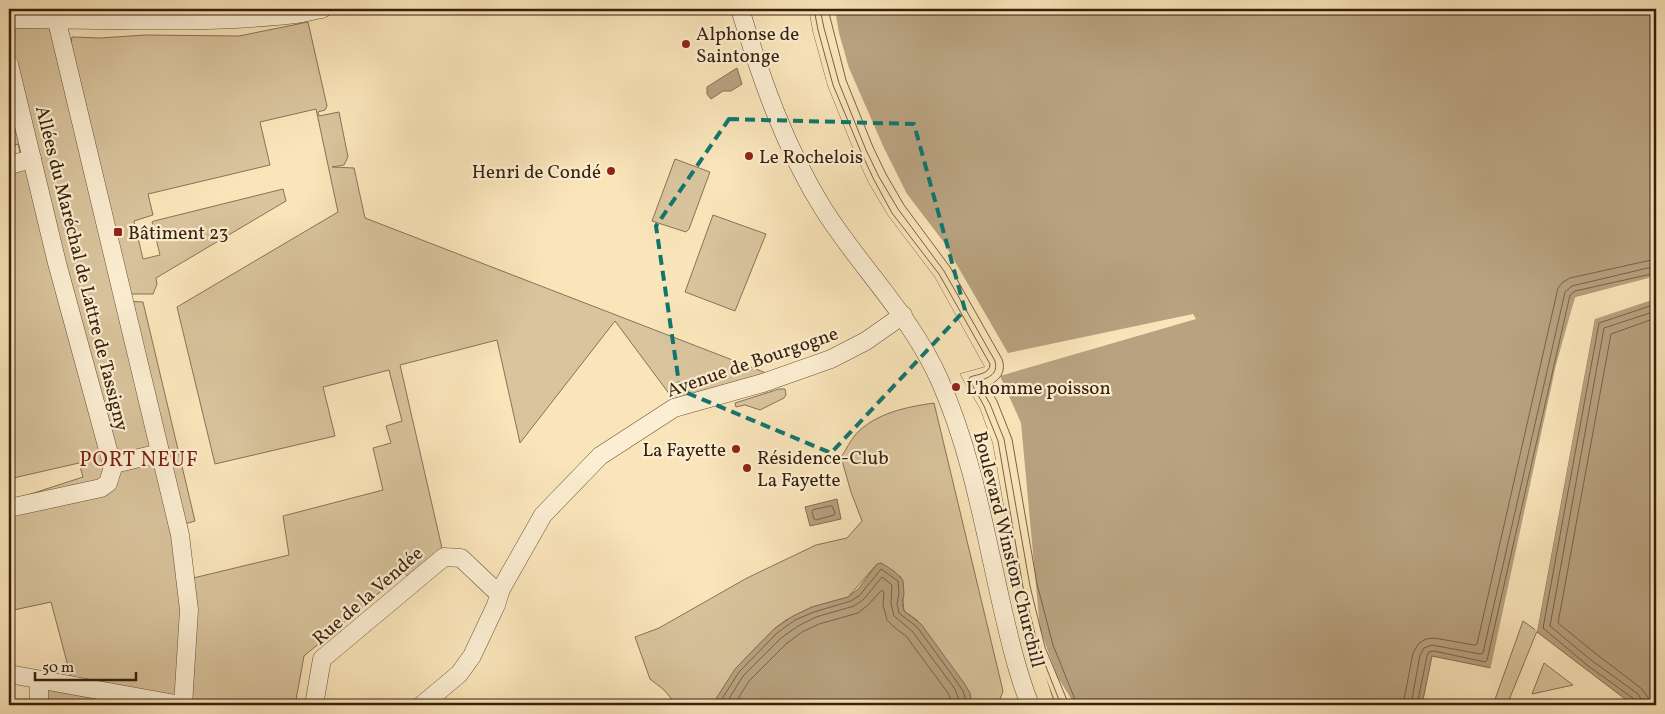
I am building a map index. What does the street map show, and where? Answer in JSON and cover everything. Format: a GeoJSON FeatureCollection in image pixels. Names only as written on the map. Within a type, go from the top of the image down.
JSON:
{"type":"FeatureCollection","features":[{"type":"Feature","properties":{"kind":"street"},"geometry":{"type":"LineString","coordinates":[[9,19],[55,14],[111,21],[248,18],[297,14],[322,9]]}},
{"type":"Feature","properties":{"kind":"street","name":"Boulevard Winston Churchill"},"geometry":{"type":"LineString","coordinates":[[740,9],[773,106],[806,180],[841,234],[903,315],[927,354],[948,400],[973,475],[1016,664],[1030,705]]}},
{"type":"Feature","properties":{"kind":"street","name":"Allées du Maréchal de Lattre de Tassigny"},"geometry":{"type":"LineString","coordinates":[[55,14],[180,535],[189,610],[182,705]]}},
{"type":"Feature","properties":{"kind":"street","name":"Allées du Maréchal de Lattre de Tassigny"},"geometry":{"type":"LineString","coordinates":[[9,64],[57,263],[110,457],[114,464]]}},
{"type":"Feature","properties":{"kind":"street"},"geometry":{"type":"LineString","coordinates":[[9,165],[32,159]]}},
{"type":"Feature","properties":{"kind":"street","name":"Avenue de Bourgogne"},"geometry":{"type":"LineString","coordinates":[[422,705],[459,674],[472,656],[496,605],[499,594],[543,515],[600,456],[674,408],[771,380],[831,359],[866,341],[903,315]]}},
{"type":"Feature","properties":{"kind":"street"},"geometry":{"type":"LineString","coordinates":[[9,508],[101,488],[108,483],[114,464],[160,453]]}},
{"type":"Feature","properties":{"kind":"street","name":"Rue de la Vendée"},"geometry":{"type":"LineString","coordinates":[[314,705],[322,659],[444,557],[461,558],[499,594]]}},
{"type":"Feature","properties":{"kind":"street"},"geometry":{"type":"LineString","coordinates":[[9,674],[182,705]]}},
{"type":"Feature","properties":{"kind":"street"},"geometry":{"type":"LineString","coordinates":[[39,680],[39,705]]}},
{"type":"Feature","properties":{"kind":"highlighted area"},"geometry":{"type":"Polygon","coordinates":[[[729,119],[914,124],[965,310],[831,453],[680,390],[656,226],[729,119]]]}},
{"type":"Feature","properties":{"kind":"shaded area"},"geometry":{"type":"Polygon","coordinates":[[[9,9],[68,9],[57,19],[67,61],[72,37],[100,38],[145,35],[239,36],[308,22],[327,106],[325,110],[318,112],[319,116],[339,112],[348,157],[344,165],[332,167],[354,168],[365,218],[779,378],[679,407],[615,321],[520,443],[497,340],[400,365],[444,557],[413,583],[404,572],[304,656],[295,705],[39,705],[39,680],[73,685],[51,602],[9,611],[9,501],[83,477],[79,463],[9,479],[9,198],[15,196],[9,170],[22,161],[18,144],[9,147],[9,9]],[[316,109],[260,122],[270,165],[148,194],[153,215],[134,221],[143,259],[160,255],[152,222],[154,221],[283,189],[286,201],[156,278],[157,284],[153,294],[123,294],[124,301],[143,302],[195,521],[178,526],[185,580],[289,555],[283,516],[383,490],[373,448],[391,443],[386,426],[402,421],[389,370],[323,387],[335,436],[215,464],[177,307],[338,212],[316,109]]]}},
{"type":"Feature","properties":{"kind":"shaded area"},"geometry":{"type":"Polygon","coordinates":[[[118,9],[317,9],[111,21],[118,9]]]}},
{"type":"Feature","properties":{"kind":"shaded area"},"geometry":{"type":"Polygon","coordinates":[[[675,159],[710,172],[689,229],[686,232],[652,221],[675,159]]]}},
{"type":"Feature","properties":{"kind":"shaded area"},"geometry":{"type":"Polygon","coordinates":[[[713,215],[766,234],[735,311],[685,292],[713,215]]]}},
{"type":"Feature","properties":{"kind":"shaded area"},"geometry":{"type":"Polygon","coordinates":[[[779,389],[785,389],[786,395],[784,398],[760,410],[745,405],[736,407],[735,403],[779,389]]]}},
{"type":"Feature","properties":{"kind":"shaded area"},"geometry":{"type":"Polygon","coordinates":[[[934,403],[1003,691],[998,705],[973,705],[967,689],[917,620],[904,611],[901,577],[877,564],[848,597],[812,607],[786,620],[774,629],[739,665],[714,705],[677,705],[663,689],[650,679],[635,637],[659,628],[747,578],[816,545],[847,538],[862,521],[841,457],[856,434],[873,421],[902,409],[934,403]]]}},
{"type":"Feature","properties":{"kind":"shaded area"},"geometry":{"type":"Polygon","coordinates":[[[1523,621],[1537,631],[1507,705],[1493,705],[1523,621]]]}},
{"type":"Feature","properties":{"kind":"shaded area"},"geometry":{"type":"Polygon","coordinates":[[[1544,663],[1573,685],[1532,694],[1544,663]]]}},
{"type":"Feature","properties":{"kind":"water"},"geometry":{"type":"Polygon","coordinates":[[[809,9],[1656,9],[1656,277],[1575,297],[1491,668],[1432,656],[1422,705],[1057,705],[1053,698],[1018,588],[993,443],[980,408],[960,374],[985,367],[935,277],[888,215],[869,183],[828,86],[809,9]]]}},
{"type":"Feature","properties":{"kind":"water"},"geometry":{"type":"Polygon","coordinates":[[[737,68],[742,84],[731,91],[723,91],[711,99],[707,94],[707,87],[737,68]]]}},
{"type":"Feature","properties":{"kind":"water"},"geometry":{"type":"Polygon","coordinates":[[[1656,299],[1656,705],[1633,705],[1537,632],[1595,318],[1656,299]]]}},
{"type":"Feature","properties":{"kind":"water"},"geometry":{"type":"Polygon","coordinates":[[[837,499],[841,519],[810,526],[805,507],[837,499]]]}},
{"type":"Feature","properties":{"kind":"water"},"geometry":{"type":"Polygon","coordinates":[[[881,563],[894,571],[903,580],[904,594],[902,603],[904,611],[921,624],[964,683],[970,693],[972,705],[712,705],[735,669],[774,629],[793,616],[812,607],[848,597],[858,589],[877,564],[881,563]]]}},
{"type":"Feature","properties":{"kind":"pier"},"geometry":{"type":"Polygon","coordinates":[[[809,9],[835,9],[839,33],[849,68],[884,148],[907,194],[943,241],[1008,353],[1193,314],[1196,319],[1000,376],[1021,423],[1040,629],[1057,676],[1075,705],[1057,705],[1035,651],[1018,588],[993,443],[980,408],[960,374],[985,367],[935,277],[888,215],[869,183],[828,86],[809,9]]]}},
{"type":"Feature","properties":{"kind":"pier"},"geometry":{"type":"Polygon","coordinates":[[[1656,276],[1656,280],[1577,299],[1493,668],[1490,670],[1556,365],[1575,297],[1656,276]]]}},
{"type":"Feature","properties":{"kind":"pier"},"geometry":{"type":"Polygon","coordinates":[[[1656,296],[1656,299],[1595,319],[1537,632],[1535,630],[1592,318],[1656,296]]]}},
{"type":"Feature","properties":{"kind":"place","name":"Alphonse de Saintonge"},"geometry":{"type":"Point","coordinates":[686,44]}},
{"type":"Feature","properties":{"kind":"place","name":"Le Rochelois"},"geometry":{"type":"Point","coordinates":[749,156]}},
{"type":"Feature","properties":{"kind":"place","name":"Henri de Condé"},"geometry":{"type":"Point","coordinates":[611,171]}},
{"type":"Feature","properties":{"kind":"place","name":"Bâtiment 23"},"geometry":{"type":"Point","coordinates":[118,232]}},
{"type":"Feature","properties":{"kind":"place","name":"L'homme poisson"},"geometry":{"type":"Point","coordinates":[956,387]}},
{"type":"Feature","properties":{"kind":"place","name":"La Fayette"},"geometry":{"type":"Point","coordinates":[736,449]}},
{"type":"Feature","properties":{"kind":"place","name":"Résidence-Club La Fayette"},"geometry":{"type":"Point","coordinates":[747,468]}},
{"type":"Feature","properties":{"kind":"district","name":"PORT NEUF"},"geometry":{"type":"Point","coordinates":[139,459]}}]}
